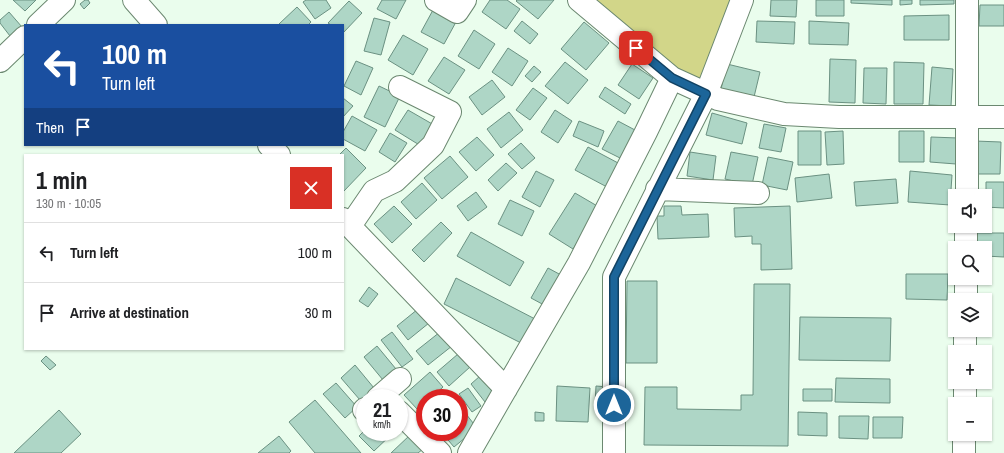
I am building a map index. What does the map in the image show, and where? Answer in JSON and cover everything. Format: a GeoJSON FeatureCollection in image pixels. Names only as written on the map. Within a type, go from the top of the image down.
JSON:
{"type":"FeatureCollection","features":[{"type":"Feature","properties":{"kind":"street"},"geometry":{"type":"LineString","coordinates":[[39,24],[64,0]]}},
{"type":"Feature","properties":{"kind":"street"},"geometry":{"type":"LineString","coordinates":[[134,0],[155,24]]}},
{"type":"Feature","properties":{"kind":"street"},"geometry":{"type":"LineString","coordinates":[[436,0],[457,12],[465,0]]}},
{"type":"Feature","properties":{"kind":"street"},"geometry":{"type":"LineString","coordinates":[[579,0],[672,78],[718,99],[784,114],[839,117],[1004,117]]}},
{"type":"Feature","properties":{"kind":"street"},"geometry":{"type":"LineString","coordinates":[[614,453],[614,277],[706,94],[742,0]]}},
{"type":"Feature","properties":{"kind":"street"},"geometry":{"type":"LineString","coordinates":[[967,0],[967,189]]}},
{"type":"Feature","properties":{"kind":"street"},"geometry":{"type":"LineString","coordinates":[[0,61],[24,38]]}},
{"type":"Feature","properties":{"kind":"street"},"geometry":{"type":"LineString","coordinates":[[469,453],[579,263],[672,78]]}},
{"type":"Feature","properties":{"kind":"street"},"geometry":{"type":"LineString","coordinates":[[400,87],[450,112],[433,145],[395,181],[374,191],[347,223],[506,389]]}},
{"type":"Feature","properties":{"kind":"street"},"geometry":{"type":"LineString","coordinates":[[270,146],[278,154]]}},
{"type":"Feature","properties":{"kind":"street"},"geometry":{"type":"LineString","coordinates":[[657,189],[758,193]]}},
{"type":"Feature","properties":{"kind":"street"},"geometry":{"type":"LineString","coordinates":[[389,389],[400,379]]}},
{"type":"Feature","properties":{"kind":"street"},"geometry":{"type":"LineString","coordinates":[[408,421],[440,453]]}},
{"type":"Feature","properties":{"kind":"street"},"geometry":{"type":"LineString","coordinates":[[964,441],[964,453]]}},
{"type":"Feature","properties":{"kind":"green space"},"geometry":{"type":"Polygon","coordinates":[[[590,0],[733,0],[705,78],[696,84],[590,0]]]}},
{"type":"Feature","properties":{"kind":"building"},"geometry":{"type":"Polygon","coordinates":[[[13,0],[36,0],[25,11],[13,0]]]}},
{"type":"Feature","properties":{"kind":"building"},"geometry":{"type":"Polygon","coordinates":[[[85,0],[88,0],[90,3],[84,9],[80,4],[85,0]]]}},
{"type":"Feature","properties":{"kind":"building"},"geometry":{"type":"Polygon","coordinates":[[[306,0],[326,0],[331,8],[315,19],[303,2],[306,0]]]}},
{"type":"Feature","properties":{"kind":"building"},"geometry":{"type":"Polygon","coordinates":[[[382,0],[406,0],[396,19],[377,9],[382,0]]]}},
{"type":"Feature","properties":{"kind":"building"},"geometry":{"type":"Polygon","coordinates":[[[490,0],[507,0],[520,9],[506,29],[482,12],[490,0]]]}},
{"type":"Feature","properties":{"kind":"building"},"geometry":{"type":"Polygon","coordinates":[[[554,0],[538,19],[516,1],[554,0]]]}},
{"type":"Feature","properties":{"kind":"building"},"geometry":{"type":"Polygon","coordinates":[[[771,0],[797,0],[796,17],[770,16],[771,0]]]}},
{"type":"Feature","properties":{"kind":"building"},"geometry":{"type":"Polygon","coordinates":[[[816,0],[844,0],[844,16],[816,16],[816,0]]]}},
{"type":"Feature","properties":{"kind":"building"},"geometry":{"type":"Polygon","coordinates":[[[851,0],[892,0],[892,5],[851,3],[851,0]]]}},
{"type":"Feature","properties":{"kind":"building"},"geometry":{"type":"Polygon","coordinates":[[[900,0],[912,0],[912,4],[900,5],[900,0]]]}},
{"type":"Feature","properties":{"kind":"building"},"geometry":{"type":"Polygon","coordinates":[[[920,0],[954,0],[954,4],[920,5],[920,0]]]}},
{"type":"Feature","properties":{"kind":"building"},"geometry":{"type":"Polygon","coordinates":[[[349,1],[362,13],[344,32],[344,24],[328,23],[349,1]]]}},
{"type":"Feature","properties":{"kind":"building"},"geometry":{"type":"Polygon","coordinates":[[[980,5],[1004,5],[1004,26],[979,26],[980,5]]]}},
{"type":"Feature","properties":{"kind":"building"},"geometry":{"type":"Polygon","coordinates":[[[297,7],[311,22],[309,24],[279,24],[297,7]]]}},
{"type":"Feature","properties":{"kind":"building"},"geometry":{"type":"Polygon","coordinates":[[[433,10],[456,22],[444,44],[421,32],[433,10]]]}},
{"type":"Feature","properties":{"kind":"building"},"geometry":{"type":"Polygon","coordinates":[[[9,12],[22,27],[10,36],[0,23],[0,20],[9,12]]]}},
{"type":"Feature","properties":{"kind":"building"},"geometry":{"type":"Polygon","coordinates":[[[949,15],[949,40],[904,40],[904,16],[949,15]]]}},
{"type":"Feature","properties":{"kind":"building"},"geometry":{"type":"Polygon","coordinates":[[[374,18],[390,22],[381,55],[364,51],[374,18]]]}},
{"type":"Feature","properties":{"kind":"building"},"geometry":{"type":"Polygon","coordinates":[[[522,21],[538,34],[530,44],[514,31],[522,21]]]}},
{"type":"Feature","properties":{"kind":"building"},"geometry":{"type":"Polygon","coordinates":[[[757,21],[795,22],[794,44],[756,42],[757,21]]]}},
{"type":"Feature","properties":{"kind":"building"},"geometry":{"type":"Polygon","coordinates":[[[809,21],[849,23],[848,45],[809,44],[809,21]]]}},
{"type":"Feature","properties":{"kind":"building"},"geometry":{"type":"Polygon","coordinates":[[[584,22],[609,43],[586,70],[561,49],[584,22]]]}},
{"type":"Feature","properties":{"kind":"building"},"geometry":{"type":"Polygon","coordinates":[[[474,30],[495,44],[479,69],[458,56],[474,30]]]}},
{"type":"Feature","properties":{"kind":"building"},"geometry":{"type":"Polygon","coordinates":[[[403,35],[428,49],[413,75],[388,60],[403,35]]]}},
{"type":"Feature","properties":{"kind":"building"},"geometry":{"type":"Polygon","coordinates":[[[508,48],[528,61],[512,86],[492,72],[508,48]]]}},
{"type":"Feature","properties":{"kind":"building"},"geometry":{"type":"Polygon","coordinates":[[[444,57],[465,70],[449,94],[428,81],[444,57]]]}},
{"type":"Feature","properties":{"kind":"building"},"geometry":{"type":"Polygon","coordinates":[[[830,59],[856,60],[855,103],[829,102],[830,59]]]}},
{"type":"Feature","properties":{"kind":"building"},"geometry":{"type":"Polygon","coordinates":[[[356,61],[373,68],[361,95],[344,86],[356,61]]]}},
{"type":"Feature","properties":{"kind":"building"},"geometry":{"type":"Polygon","coordinates":[[[565,62],[588,80],[568,104],[545,86],[565,62]]]}},
{"type":"Feature","properties":{"kind":"building"},"geometry":{"type":"Polygon","coordinates":[[[894,62],[924,63],[923,104],[894,104],[894,62]]]}},
{"type":"Feature","properties":{"kind":"building"},"geometry":{"type":"Polygon","coordinates":[[[632,64],[653,78],[639,99],[618,85],[632,64]]]}},
{"type":"Feature","properties":{"kind":"building"},"geometry":{"type":"Polygon","coordinates":[[[727,64],[760,72],[754,97],[721,89],[727,64]]]}},
{"type":"Feature","properties":{"kind":"building"},"geometry":{"type":"Polygon","coordinates":[[[534,66],[541,72],[532,82],[525,76],[534,66]]]}},
{"type":"Feature","properties":{"kind":"building"},"geometry":{"type":"Polygon","coordinates":[[[932,67],[953,69],[951,106],[929,105],[932,67]]]}},
{"type":"Feature","properties":{"kind":"building"},"geometry":{"type":"Polygon","coordinates":[[[864,68],[887,68],[886,104],[863,103],[864,68]]]}},
{"type":"Feature","properties":{"kind":"building"},"geometry":{"type":"Polygon","coordinates":[[[492,80],[505,97],[482,115],[469,97],[492,80]]]}},
{"type":"Feature","properties":{"kind":"building"},"geometry":{"type":"Polygon","coordinates":[[[379,86],[400,96],[385,127],[364,117],[379,86]]]}},
{"type":"Feature","properties":{"kind":"building"},"geometry":{"type":"Polygon","coordinates":[[[605,87],[631,104],[625,114],[599,97],[605,87]]]}},
{"type":"Feature","properties":{"kind":"building"},"geometry":{"type":"Polygon","coordinates":[[[533,88],[547,98],[530,120],[516,110],[533,88]]]}},
{"type":"Feature","properties":{"kind":"building"},"geometry":{"type":"Polygon","coordinates":[[[344,99],[353,106],[344,116],[344,99]]]}},
{"type":"Feature","properties":{"kind":"building"},"geometry":{"type":"Polygon","coordinates":[[[408,110],[434,125],[421,146],[395,130],[408,110]]]}},
{"type":"Feature","properties":{"kind":"building"},"geometry":{"type":"Polygon","coordinates":[[[555,110],[572,121],[558,143],[541,132],[555,110]]]}},
{"type":"Feature","properties":{"kind":"building"},"geometry":{"type":"Polygon","coordinates":[[[509,112],[523,130],[501,148],[487,129],[509,112]]]}},
{"type":"Feature","properties":{"kind":"building"},"geometry":{"type":"Polygon","coordinates":[[[712,113],[747,123],[742,144],[706,135],[712,113]]]}},
{"type":"Feature","properties":{"kind":"building"},"geometry":{"type":"Polygon","coordinates":[[[352,116],[377,130],[365,151],[344,140],[344,130],[352,116]]]}},
{"type":"Feature","properties":{"kind":"building"},"geometry":{"type":"Polygon","coordinates":[[[579,121],[604,131],[598,147],[573,136],[579,121]]]}},
{"type":"Feature","properties":{"kind":"building"},"geometry":{"type":"Polygon","coordinates":[[[618,121],[635,130],[620,158],[602,149],[618,121]]]}},
{"type":"Feature","properties":{"kind":"building"},"geometry":{"type":"Polygon","coordinates":[[[764,124],[786,128],[781,152],[759,148],[764,124]]]}},
{"type":"Feature","properties":{"kind":"building"},"geometry":{"type":"Polygon","coordinates":[[[798,131],[821,131],[821,165],[798,165],[798,131]]]}},
{"type":"Feature","properties":{"kind":"building"},"geometry":{"type":"Polygon","coordinates":[[[843,131],[844,164],[827,165],[825,132],[843,131]]]}},
{"type":"Feature","properties":{"kind":"building"},"geometry":{"type":"Polygon","coordinates":[[[899,131],[924,131],[924,162],[899,162],[899,131]]]}},
{"type":"Feature","properties":{"kind":"building"},"geometry":{"type":"Polygon","coordinates":[[[390,133],[407,143],[395,162],[379,152],[390,133]]]}},
{"type":"Feature","properties":{"kind":"building"},"geometry":{"type":"Polygon","coordinates":[[[477,137],[494,155],[476,171],[459,152],[477,137]]]}},
{"type":"Feature","properties":{"kind":"building"},"geometry":{"type":"Polygon","coordinates":[[[931,137],[958,138],[956,164],[930,162],[931,137]]]}},
{"type":"Feature","properties":{"kind":"building"},"geometry":{"type":"Polygon","coordinates":[[[975,141],[1001,142],[1000,174],[975,174],[975,141]]]}},
{"type":"Feature","properties":{"kind":"building"},"geometry":{"type":"Polygon","coordinates":[[[521,143],[535,158],[522,169],[508,154],[521,143]]]}},
{"type":"Feature","properties":{"kind":"building"},"geometry":{"type":"Polygon","coordinates":[[[588,147],[620,164],[607,187],[575,170],[588,147]]]}},
{"type":"Feature","properties":{"kind":"building"},"geometry":{"type":"Polygon","coordinates":[[[346,148],[366,168],[344,191],[344,154],[340,154],[346,148]]]}},
{"type":"Feature","properties":{"kind":"building"},"geometry":{"type":"Polygon","coordinates":[[[690,152],[716,156],[713,180],[687,176],[690,152]]]}},
{"type":"Feature","properties":{"kind":"building"},"geometry":{"type":"Polygon","coordinates":[[[731,152],[758,157],[752,185],[725,179],[731,152]]]}},
{"type":"Feature","properties":{"kind":"building"},"geometry":{"type":"Polygon","coordinates":[[[450,156],[468,177],[442,199],[424,178],[450,156]]]}},
{"type":"Feature","properties":{"kind":"building"},"geometry":{"type":"Polygon","coordinates":[[[768,157],[793,162],[787,190],[762,185],[768,157]]]}},
{"type":"Feature","properties":{"kind":"building"},"geometry":{"type":"Polygon","coordinates":[[[506,163],[517,173],[498,191],[488,180],[506,163]]]}},
{"type":"Feature","properties":{"kind":"building"},"geometry":{"type":"Polygon","coordinates":[[[536,171],[554,180],[540,207],[522,197],[536,171]]]}},
{"type":"Feature","properties":{"kind":"building"},"geometry":{"type":"Polygon","coordinates":[[[910,171],[952,175],[951,189],[948,189],[948,205],[908,202],[910,171]]]}},
{"type":"Feature","properties":{"kind":"building"},"geometry":{"type":"Polygon","coordinates":[[[829,174],[832,198],[797,202],[795,178],[829,174]]]}},
{"type":"Feature","properties":{"kind":"building"},"geometry":{"type":"Polygon","coordinates":[[[896,179],[898,203],[856,206],[854,182],[896,179]]]}},
{"type":"Feature","properties":{"kind":"building"},"geometry":{"type":"Polygon","coordinates":[[[986,182],[1004,182],[1004,208],[992,207],[992,189],[986,189],[986,182]]]}},
{"type":"Feature","properties":{"kind":"building"},"geometry":{"type":"Polygon","coordinates":[[[422,183],[437,200],[416,219],[401,202],[422,183]]]}},
{"type":"Feature","properties":{"kind":"building"},"geometry":{"type":"Polygon","coordinates":[[[476,192],[487,207],[468,221],[457,206],[476,192]]]}},
{"type":"Feature","properties":{"kind":"building"},"geometry":{"type":"Polygon","coordinates":[[[575,193],[599,207],[573,249],[549,234],[575,193]]]}},
{"type":"Feature","properties":{"kind":"building"},"geometry":{"type":"Polygon","coordinates":[[[510,200],[534,211],[522,236],[498,224],[510,200]]]}},
{"type":"Feature","properties":{"kind":"building"},"geometry":{"type":"Polygon","coordinates":[[[394,206],[412,224],[392,243],[374,224],[394,206]]]}},
{"type":"Feature","properties":{"kind":"building"},"geometry":{"type":"Polygon","coordinates":[[[664,206],[681,206],[682,215],[708,214],[709,237],[658,239],[657,216],[664,216],[664,206]]]}},
{"type":"Feature","properties":{"kind":"building"},"geometry":{"type":"Polygon","coordinates":[[[790,206],[792,269],[761,270],[761,244],[752,244],[752,236],[735,237],[734,208],[790,206]]]}},
{"type":"Feature","properties":{"kind":"building"},"geometry":{"type":"Polygon","coordinates":[[[441,222],[452,233],[424,262],[412,250],[441,222]]]}},
{"type":"Feature","properties":{"kind":"building"},"geometry":{"type":"Polygon","coordinates":[[[471,232],[524,262],[510,286],[457,256],[471,232]]]}},
{"type":"Feature","properties":{"kind":"building"},"geometry":{"type":"Polygon","coordinates":[[[974,233],[1004,233],[1004,257],[992,256],[992,241],[973,241],[974,233]]]}},
{"type":"Feature","properties":{"kind":"building"},"geometry":{"type":"Polygon","coordinates":[[[548,268],[561,275],[544,305],[531,298],[548,268]]]}},
{"type":"Feature","properties":{"kind":"building"},"geometry":{"type":"Polygon","coordinates":[[[906,274],[948,274],[947,300],[906,299],[906,274]]]}},
{"type":"Feature","properties":{"kind":"building"},"geometry":{"type":"Polygon","coordinates":[[[456,278],[537,320],[525,345],[444,304],[456,278]]]}},
{"type":"Feature","properties":{"kind":"building"},"geometry":{"type":"Polygon","coordinates":[[[627,281],[657,281],[657,363],[626,363],[627,281]]]}},
{"type":"Feature","properties":{"kind":"building"},"geometry":{"type":"Polygon","coordinates":[[[754,284],[790,284],[788,446],[644,445],[645,387],[677,387],[677,409],[741,410],[741,395],[753,395],[754,284]]]}},
{"type":"Feature","properties":{"kind":"building"},"geometry":{"type":"Polygon","coordinates":[[[369,287],[378,294],[368,307],[359,301],[369,287]]]}},
{"type":"Feature","properties":{"kind":"building"},"geometry":{"type":"Polygon","coordinates":[[[418,309],[429,323],[408,340],[397,326],[418,309]]]}},
{"type":"Feature","properties":{"kind":"building"},"geometry":{"type":"Polygon","coordinates":[[[800,317],[891,318],[890,361],[799,360],[800,317]]]}},
{"type":"Feature","properties":{"kind":"building"},"geometry":{"type":"Polygon","coordinates":[[[392,332],[413,359],[402,367],[381,340],[392,332]]]}},
{"type":"Feature","properties":{"kind":"building"},"geometry":{"type":"Polygon","coordinates":[[[440,332],[452,346],[428,365],[416,351],[440,332]]]}},
{"type":"Feature","properties":{"kind":"building"},"geometry":{"type":"Polygon","coordinates":[[[377,346],[396,369],[383,380],[364,357],[377,346]]]}},
{"type":"Feature","properties":{"kind":"building"},"geometry":{"type":"Polygon","coordinates":[[[458,354],[470,367],[449,386],[437,372],[458,354]]]}},
{"type":"Feature","properties":{"kind":"building"},"geometry":{"type":"Polygon","coordinates":[[[46,356],[56,365],[50,370],[41,361],[46,356]]]}},
{"type":"Feature","properties":{"kind":"building"},"geometry":{"type":"Polygon","coordinates":[[[355,365],[374,388],[356,389],[356,395],[341,378],[355,365]]]}},
{"type":"Feature","properties":{"kind":"building"},"geometry":{"type":"Polygon","coordinates":[[[430,372],[443,387],[441,389],[416,389],[416,408],[408,399],[408,391],[430,372]]]}},
{"type":"Feature","properties":{"kind":"building"},"geometry":{"type":"Polygon","coordinates":[[[480,376],[495,395],[485,402],[471,384],[480,376]]]}},
{"type":"Feature","properties":{"kind":"building"},"geometry":{"type":"Polygon","coordinates":[[[836,378],[890,379],[890,403],[835,402],[836,378]]]}},
{"type":"Feature","properties":{"kind":"building"},"geometry":{"type":"Polygon","coordinates":[[[336,383],[356,406],[356,408],[345,418],[323,394],[336,383]]]}},
{"type":"Feature","properties":{"kind":"building"},"geometry":{"type":"Polygon","coordinates":[[[557,386],[590,388],[588,422],[556,421],[557,386]]]}},
{"type":"Feature","properties":{"kind":"building"},"geometry":{"type":"Polygon","coordinates":[[[596,386],[608,387],[607,405],[595,405],[596,386]]]}},
{"type":"Feature","properties":{"kind":"building"},"geometry":{"type":"Polygon","coordinates":[[[468,388],[481,406],[472,412],[468,406],[468,389],[466,389],[468,388]]]}},
{"type":"Feature","properties":{"kind":"building"},"geometry":{"type":"Polygon","coordinates":[[[803,389],[832,389],[832,401],[803,401],[803,389]]]}},
{"type":"Feature","properties":{"kind":"building"},"geometry":{"type":"Polygon","coordinates":[[[315,400],[361,453],[315,453],[289,422],[315,400]]]}},
{"type":"Feature","properties":{"kind":"building"},"geometry":{"type":"Polygon","coordinates":[[[59,410],[81,434],[61,453],[14,453],[59,410]]]}},
{"type":"Feature","properties":{"kind":"building"},"geometry":{"type":"Polygon","coordinates":[[[535,412],[544,413],[544,421],[535,421],[535,412]]]}},
{"type":"Feature","properties":{"kind":"building"},"geometry":{"type":"Polygon","coordinates":[[[798,412],[827,413],[827,436],[798,435],[798,412]]]}},
{"type":"Feature","properties":{"kind":"building"},"geometry":{"type":"Polygon","coordinates":[[[839,416],[869,416],[868,439],[839,438],[839,416]]]}},
{"type":"Feature","properties":{"kind":"building"},"geometry":{"type":"Polygon","coordinates":[[[468,417],[477,428],[468,435],[468,417]]]}},
{"type":"Feature","properties":{"kind":"building"},"geometry":{"type":"Polygon","coordinates":[[[873,417],[903,417],[902,438],[873,438],[873,417]]]}},
{"type":"Feature","properties":{"kind":"building"},"geometry":{"type":"Polygon","coordinates":[[[410,435],[423,449],[418,453],[391,453],[404,441],[408,441],[408,437],[410,435]]]}},
{"type":"Feature","properties":{"kind":"building"},"geometry":{"type":"Polygon","coordinates":[[[279,436],[291,451],[289,453],[258,453],[279,436]]]}},
{"type":"Feature","properties":{"kind":"building"},"geometry":{"type":"Polygon","coordinates":[[[364,441],[385,441],[374,451],[364,441]]]}},
{"type":"Feature","properties":{"kind":"building"},"geometry":{"type":"Polygon","coordinates":[[[449,441],[461,441],[454,447],[449,441]]]}},
{"type":"Feature","properties":{"kind":"route"},"geometry":{"type":"LineString","coordinates":[[614,405],[614,277],[706,94],[672,78],[636,48]]}}]}
